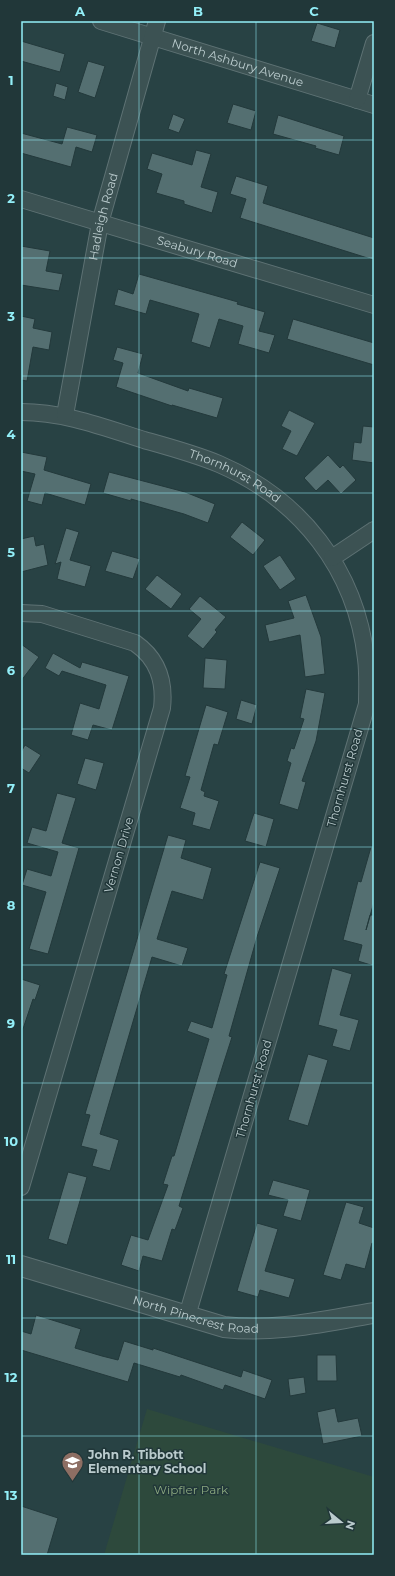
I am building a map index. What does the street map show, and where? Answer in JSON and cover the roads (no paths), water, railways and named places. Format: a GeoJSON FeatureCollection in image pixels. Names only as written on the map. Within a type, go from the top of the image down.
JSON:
{"type":"FeatureCollection","features":[{"type":"Feature","properties":{"kind":"street","name":"North Ashbury Avenue"},"geometry":{"type":"LineString","coordinates":[[101,21],[154,28],[374,105]]}},
{"type":"Feature","properties":{"kind":"street","name":"Hadleigh Road"},"geometry":{"type":"LineString","coordinates":[[65,415],[100,223],[154,28]]}},
{"type":"Feature","properties":{"kind":"street"},"geometry":{"type":"LineString","coordinates":[[357,100],[374,43]]}},
{"type":"Feature","properties":{"kind":"street","name":"Seabury Road"},"geometry":{"type":"LineString","coordinates":[[21,199],[374,305]]}},
{"type":"Feature","properties":{"kind":"street","name":"Thornhurst Road"},"geometry":{"type":"LineString","coordinates":[[21,412],[65,415],[194,455],[237,473],[257,484],[284,503],[303,521],[332,558],[351,599],[363,640],[366,660],[367,704],[187,1316]]}},
{"type":"Feature","properties":{"kind":"street"},"geometry":{"type":"LineString","coordinates":[[332,558],[374,530]]}},
{"type":"Feature","properties":{"kind":"street","name":"Vernon Drive"},"geometry":{"type":"LineString","coordinates":[[21,613],[42,614],[135,643],[144,650],[158,669],[163,696],[162,708],[21,1187]]}},
{"type":"Feature","properties":{"kind":"street","name":"North Pinecrest Road"},"geometry":{"type":"LineString","coordinates":[[21,1266],[224,1327],[270,1329],[374,1313]]}},
{"type":"Feature","properties":{"kind":"place","name":"John R. Tibbott Elementary School"},"geometry":{"type":"Point","coordinates":[73,1482]}},
{"type":"Feature","properties":{"kind":"park label","name":"Wipfler Park"},"geometry":{"type":"Point","coordinates":[191,1490]}}]}
